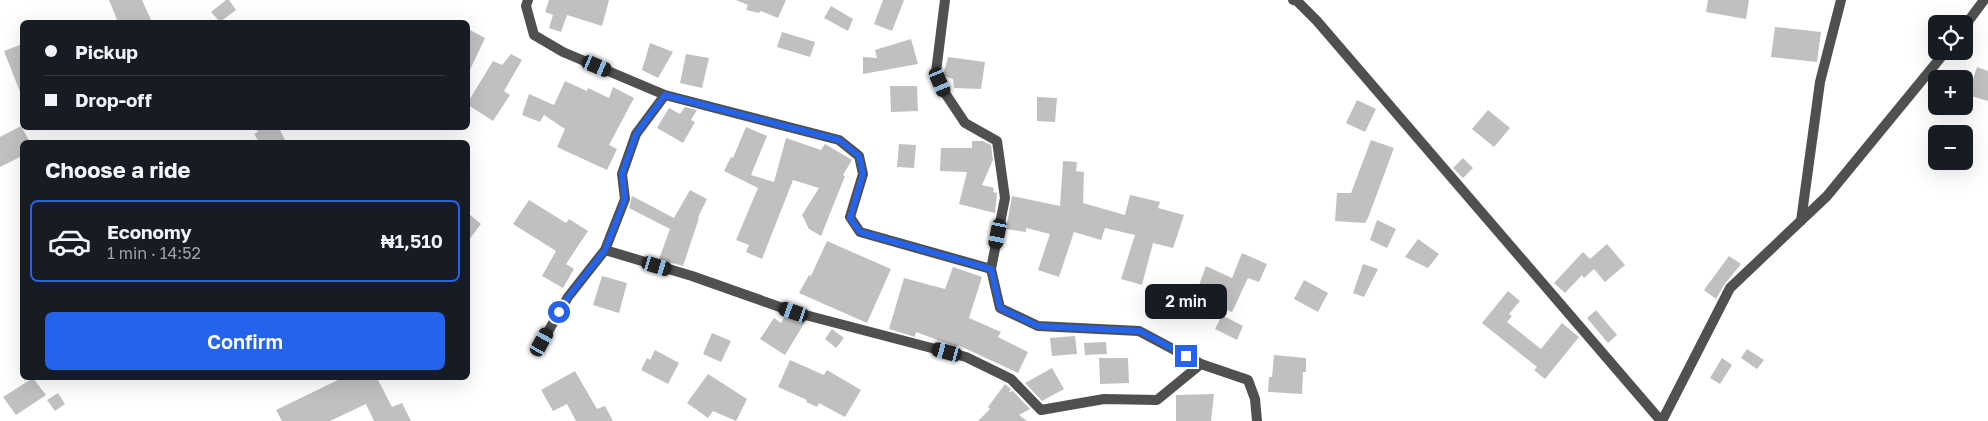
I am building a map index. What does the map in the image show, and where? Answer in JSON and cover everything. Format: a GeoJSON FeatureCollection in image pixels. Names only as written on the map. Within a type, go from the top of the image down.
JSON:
{"type":"FeatureCollection","features":[{"type":"Feature","properties":{"kind":"street"},"geometry":{"type":"LineString","coordinates":[[528,0],[526,6],[534,34],[563,52],[665,95],[839,140],[859,156],[863,174],[850,218],[860,232],[991,269]]}},
{"type":"Feature","properties":{"kind":"street"},"geometry":{"type":"LineString","coordinates":[[945,0],[936,72],[945,93],[965,123],[997,141],[1005,198],[991,269],[1000,308],[1038,326],[1140,331],[1201,364],[1248,380],[1256,399],[1257,421]]}},
{"type":"Feature","properties":{"kind":"street"},"geometry":{"type":"LineString","coordinates":[[1293,0],[1297,1],[1317,21],[1661,421],[1730,288],[1827,196],[1939,60]]}},
{"type":"Feature","properties":{"kind":"street"},"geometry":{"type":"LineString","coordinates":[[1802,221],[1820,82],[1840,0]]}},
{"type":"Feature","properties":{"kind":"street"},"geometry":{"type":"LineString","coordinates":[[1973,15],[1984,0]]}},
{"type":"Feature","properties":{"kind":"street"},"geometry":{"type":"LineString","coordinates":[[542,342],[568,297],[605,250],[625,199],[622,174],[636,134],[665,95]]}},
{"type":"Feature","properties":{"kind":"street"},"geometry":{"type":"LineString","coordinates":[[605,250],[692,276],[794,312],[966,358],[1011,379],[1041,410],[1104,399],[1157,400],[1201,364]]}},
{"type":"Feature","properties":{"kind":"building"},"geometry":{"type":"Polygon","coordinates":[[[109,0],[142,0],[151,20],[117,20],[109,0]]]}},
{"type":"Feature","properties":{"kind":"building"},"geometry":{"type":"Polygon","coordinates":[[[226,0],[229,0],[236,10],[223,20],[218,20],[211,12],[226,0]]]}},
{"type":"Feature","properties":{"kind":"building"},"geometry":{"type":"Polygon","coordinates":[[[549,0],[609,0],[602,26],[567,15],[561,32],[549,28],[553,15],[545,12],[549,0]]]}},
{"type":"Feature","properties":{"kind":"building"},"geometry":{"type":"Polygon","coordinates":[[[736,0],[786,0],[778,18],[761,11],[759,13],[746,10],[748,5],[736,0]]]}},
{"type":"Feature","properties":{"kind":"building"},"geometry":{"type":"Polygon","coordinates":[[[883,0],[904,0],[892,31],[874,24],[883,0]]]}},
{"type":"Feature","properties":{"kind":"building"},"geometry":{"type":"Polygon","coordinates":[[[1708,0],[1749,0],[1746,19],[1706,12],[1708,0]]]}},
{"type":"Feature","properties":{"kind":"building"},"geometry":{"type":"Polygon","coordinates":[[[831,6],[853,19],[848,31],[824,18],[831,6]]]}},
{"type":"Feature","properties":{"kind":"building"},"geometry":{"type":"Polygon","coordinates":[[[1775,27],[1821,32],[1817,62],[1771,57],[1775,27]]]}},
{"type":"Feature","properties":{"kind":"building"},"geometry":{"type":"Polygon","coordinates":[[[470,30],[485,38],[470,70],[470,30]]]}},
{"type":"Feature","properties":{"kind":"building"},"geometry":{"type":"Polygon","coordinates":[[[782,32],[815,42],[810,57],[777,47],[782,32]]]}},
{"type":"Feature","properties":{"kind":"building"},"geometry":{"type":"Polygon","coordinates":[[[911,39],[918,64],[863,74],[863,57],[877,58],[875,50],[911,39]]]}},
{"type":"Feature","properties":{"kind":"building"},"geometry":{"type":"Polygon","coordinates":[[[650,43],[673,52],[658,78],[642,70],[650,43]]]}},
{"type":"Feature","properties":{"kind":"building"},"geometry":{"type":"Polygon","coordinates":[[[20,45],[20,92],[4,51],[20,45]]]}},
{"type":"Feature","properties":{"kind":"building"},"geometry":{"type":"Polygon","coordinates":[[[511,54],[522,60],[504,91],[510,95],[493,121],[470,106],[470,99],[493,61],[502,65],[511,54]]]}},
{"type":"Feature","properties":{"kind":"building"},"geometry":{"type":"Polygon","coordinates":[[[686,54],[709,58],[702,88],[680,83],[686,54]]]}},
{"type":"Feature","properties":{"kind":"building"},"geometry":{"type":"Polygon","coordinates":[[[948,57],[985,62],[981,89],[954,88],[953,79],[945,76],[944,72],[948,57]]]}},
{"type":"Feature","properties":{"kind":"building"},"geometry":{"type":"Polygon","coordinates":[[[1977,67],[1988,71],[1988,101],[1973,96],[1973,79],[1977,67]]]}},
{"type":"Feature","properties":{"kind":"building"},"geometry":{"type":"Polygon","coordinates":[[[565,81],[587,91],[588,88],[609,98],[613,87],[634,98],[609,145],[617,149],[607,170],[557,147],[565,129],[544,115],[540,122],[522,115],[529,94],[554,105],[565,81]]]}},
{"type":"Feature","properties":{"kind":"building"},"geometry":{"type":"Polygon","coordinates":[[[890,86],[917,86],[918,111],[891,112],[890,86]]]}},
{"type":"Feature","properties":{"kind":"building"},"geometry":{"type":"Polygon","coordinates":[[[1037,97],[1057,98],[1055,122],[1037,121],[1037,97]]]}},
{"type":"Feature","properties":{"kind":"building"},"geometry":{"type":"Polygon","coordinates":[[[1357,100],[1376,109],[1365,132],[1346,123],[1357,100]]]}},
{"type":"Feature","properties":{"kind":"building"},"geometry":{"type":"Polygon","coordinates":[[[685,107],[697,110],[691,120],[695,122],[683,143],[657,128],[669,108],[680,114],[685,107]]]}},
{"type":"Feature","properties":{"kind":"building"},"geometry":{"type":"Polygon","coordinates":[[[1488,110],[1510,128],[1494,147],[1472,129],[1488,110]]]}},
{"type":"Feature","properties":{"kind":"building"},"geometry":{"type":"Polygon","coordinates":[[[20,127],[20,130],[23,130],[29,140],[20,140],[20,157],[0,167],[0,137],[20,127]]]}},
{"type":"Feature","properties":{"kind":"building"},"geometry":{"type":"Polygon","coordinates":[[[746,127],[767,136],[751,175],[774,182],[786,138],[821,150],[825,144],[852,160],[843,175],[845,176],[821,236],[809,229],[802,215],[819,188],[793,180],[762,259],[746,252],[749,245],[736,240],[758,188],[724,171],[731,157],[733,158],[746,127]]]}},
{"type":"Feature","properties":{"kind":"building"},"geometry":{"type":"Polygon","coordinates":[[[257,130],[280,130],[285,140],[258,140],[254,134],[258,132],[257,130]]]}},
{"type":"Feature","properties":{"kind":"building"},"geometry":{"type":"Polygon","coordinates":[[[1371,140],[1394,148],[1368,218],[1365,223],[1335,221],[1337,193],[1351,193],[1371,140]]]}},
{"type":"Feature","properties":{"kind":"building"},"geometry":{"type":"Polygon","coordinates":[[[972,141],[983,141],[991,145],[993,160],[982,185],[994,188],[993,192],[997,193],[995,213],[959,204],[967,172],[940,171],[941,148],[972,148],[972,141]]]}},
{"type":"Feature","properties":{"kind":"building"},"geometry":{"type":"Polygon","coordinates":[[[899,144],[916,145],[914,168],[897,167],[899,144]]]}},
{"type":"Feature","properties":{"kind":"building"},"geometry":{"type":"Polygon","coordinates":[[[1463,158],[1473,168],[1463,178],[1453,168],[1463,158]]]}},
{"type":"Feature","properties":{"kind":"building"},"geometry":{"type":"Polygon","coordinates":[[[1063,161],[1077,162],[1076,171],[1084,172],[1083,203],[1125,215],[1130,195],[1160,202],[1158,208],[1184,215],[1173,248],[1153,243],[1142,285],[1121,279],[1135,235],[1105,228],[1101,240],[1074,232],[1059,277],[1038,270],[1050,234],[1026,228],[1026,232],[1006,229],[1012,196],[1060,206],[1063,161]]]}},
{"type":"Feature","properties":{"kind":"building"},"geometry":{"type":"Polygon","coordinates":[[[690,190],[707,199],[698,217],[683,266],[659,259],[670,229],[629,208],[632,196],[674,218],[690,190]]]}},
{"type":"Feature","properties":{"kind":"building"},"geometry":{"type":"Polygon","coordinates":[[[529,200],[566,223],[569,219],[588,231],[566,264],[574,269],[563,288],[542,276],[556,251],[513,224],[529,200]]]}},
{"type":"Feature","properties":{"kind":"building"},"geometry":{"type":"Polygon","coordinates":[[[470,215],[481,224],[470,238],[470,215]]]}},
{"type":"Feature","properties":{"kind":"building"},"geometry":{"type":"Polygon","coordinates":[[[1377,220],[1396,229],[1387,248],[1370,240],[1377,220]]]}},
{"type":"Feature","properties":{"kind":"building"},"geometry":{"type":"Polygon","coordinates":[[[1418,239],[1439,254],[1428,268],[1405,257],[1418,239]]]}},
{"type":"Feature","properties":{"kind":"building"},"geometry":{"type":"Polygon","coordinates":[[[827,241],[891,269],[867,323],[799,293],[809,275],[811,276],[827,241]]]}},
{"type":"Feature","properties":{"kind":"building"},"geometry":{"type":"Polygon","coordinates":[[[1607,244],[1625,265],[1605,282],[1594,269],[1584,278],[1582,275],[1565,293],[1554,283],[1583,252],[1590,259],[1607,244]]]}},
{"type":"Feature","properties":{"kind":"building"},"geometry":{"type":"Polygon","coordinates":[[[1242,253],[1267,264],[1259,282],[1248,278],[1232,312],[1194,299],[1206,266],[1232,278],[1242,253]]]}},
{"type":"Feature","properties":{"kind":"building"},"geometry":{"type":"Polygon","coordinates":[[[1729,256],[1741,264],[1724,285],[1716,299],[1704,290],[1729,256]]]}},
{"type":"Feature","properties":{"kind":"building"},"geometry":{"type":"Polygon","coordinates":[[[1363,264],[1378,269],[1364,297],[1353,293],[1363,264]]]}},
{"type":"Feature","properties":{"kind":"building"},"geometry":{"type":"Polygon","coordinates":[[[953,267],[982,277],[969,318],[1001,332],[998,337],[1028,352],[1018,373],[958,345],[957,347],[916,332],[915,337],[889,329],[904,278],[945,289],[953,267]]]}},
{"type":"Feature","properties":{"kind":"building"},"geometry":{"type":"Polygon","coordinates":[[[602,276],[627,283],[619,313],[593,305],[602,276]]]}},
{"type":"Feature","properties":{"kind":"building"},"geometry":{"type":"Polygon","coordinates":[[[1304,280],[1328,293],[1318,312],[1294,299],[1304,280]]]}},
{"type":"Feature","properties":{"kind":"building"},"geometry":{"type":"Polygon","coordinates":[[[1508,291],[1520,301],[1509,314],[1512,316],[1507,322],[1541,349],[1562,323],[1579,337],[1545,379],[1534,370],[1537,367],[1482,323],[1508,291]]]}},
{"type":"Feature","properties":{"kind":"building"},"geometry":{"type":"Polygon","coordinates":[[[1596,310],[1617,335],[1608,343],[1587,318],[1596,310]]]}},
{"type":"Feature","properties":{"kind":"building"},"geometry":{"type":"Polygon","coordinates":[[[1222,315],[1243,326],[1237,340],[1215,329],[1222,315]]]}},
{"type":"Feature","properties":{"kind":"building"},"geometry":{"type":"Polygon","coordinates":[[[785,316],[805,322],[785,355],[760,339],[774,318],[781,323],[785,316]]]}},
{"type":"Feature","properties":{"kind":"building"},"geometry":{"type":"Polygon","coordinates":[[[832,329],[844,338],[836,348],[825,339],[832,329]]]}},
{"type":"Feature","properties":{"kind":"building"},"geometry":{"type":"Polygon","coordinates":[[[712,333],[731,341],[721,362],[703,354],[712,333]]]}},
{"type":"Feature","properties":{"kind":"building"},"geometry":{"type":"Polygon","coordinates":[[[1075,336],[1077,354],[1052,356],[1050,338],[1075,336]]]}},
{"type":"Feature","properties":{"kind":"building"},"geometry":{"type":"Polygon","coordinates":[[[1106,342],[1107,354],[1085,355],[1084,343],[1106,342]]]}},
{"type":"Feature","properties":{"kind":"building"},"geometry":{"type":"Polygon","coordinates":[[[1747,349],[1764,360],[1757,369],[1741,358],[1747,349]]]}},
{"type":"Feature","properties":{"kind":"building"},"geometry":{"type":"Polygon","coordinates":[[[655,350],[679,363],[668,384],[641,370],[647,358],[650,360],[655,350]]]}},
{"type":"Feature","properties":{"kind":"building"},"geometry":{"type":"Polygon","coordinates":[[[1274,355],[1306,358],[1306,372],[1303,372],[1302,394],[1268,392],[1269,377],[1272,377],[1274,355]]]}},
{"type":"Feature","properties":{"kind":"building"},"geometry":{"type":"Polygon","coordinates":[[[1099,358],[1128,358],[1129,383],[1100,384],[1099,358]]]}},
{"type":"Feature","properties":{"kind":"building"},"geometry":{"type":"Polygon","coordinates":[[[1722,358],[1732,365],[1720,384],[1710,378],[1722,358]]]}},
{"type":"Feature","properties":{"kind":"building"},"geometry":{"type":"Polygon","coordinates":[[[790,360],[824,375],[827,370],[861,390],[845,417],[819,403],[817,407],[806,402],[807,400],[778,387],[790,360]]]}},
{"type":"Feature","properties":{"kind":"building"},"geometry":{"type":"Polygon","coordinates":[[[1052,368],[1064,389],[1042,401],[1025,383],[1052,368]]]}},
{"type":"Feature","properties":{"kind":"building"},"geometry":{"type":"Polygon","coordinates":[[[575,371],[597,409],[605,406],[613,421],[576,421],[567,404],[553,411],[541,390],[575,371]]]}},
{"type":"Feature","properties":{"kind":"building"},"geometry":{"type":"Polygon","coordinates":[[[708,374],[747,399],[736,421],[713,411],[708,418],[687,403],[708,374]]]}},
{"type":"Feature","properties":{"kind":"building"},"geometry":{"type":"Polygon","coordinates":[[[30,380],[35,380],[46,395],[16,415],[3,397],[30,380]]]}},
{"type":"Feature","properties":{"kind":"building"},"geometry":{"type":"Polygon","coordinates":[[[338,380],[378,380],[392,407],[402,403],[411,421],[374,421],[366,404],[330,421],[282,421],[276,410],[338,380]]]}},
{"type":"Feature","properties":{"kind":"building"},"geometry":{"type":"Polygon","coordinates":[[[1005,384],[1011,389],[1009,392],[1013,391],[1030,409],[1019,415],[1027,421],[978,421],[990,409],[988,407],[1005,384]]]}},
{"type":"Feature","properties":{"kind":"building"},"geometry":{"type":"Polygon","coordinates":[[[58,393],[65,404],[55,411],[47,400],[58,393]]]}},
{"type":"Feature","properties":{"kind":"building"},"geometry":{"type":"Polygon","coordinates":[[[1214,394],[1211,421],[1176,421],[1176,395],[1214,394]]]}},
{"type":"Feature","properties":{"kind":"route"},"geometry":{"type":"LineString","coordinates":[[559,312],[568,297],[605,250],[625,199],[622,174],[636,134],[665,95],[839,140],[859,156],[863,174],[850,218],[860,232],[991,269],[1000,308],[1038,326],[1140,331],[1186,356]]}}]}
